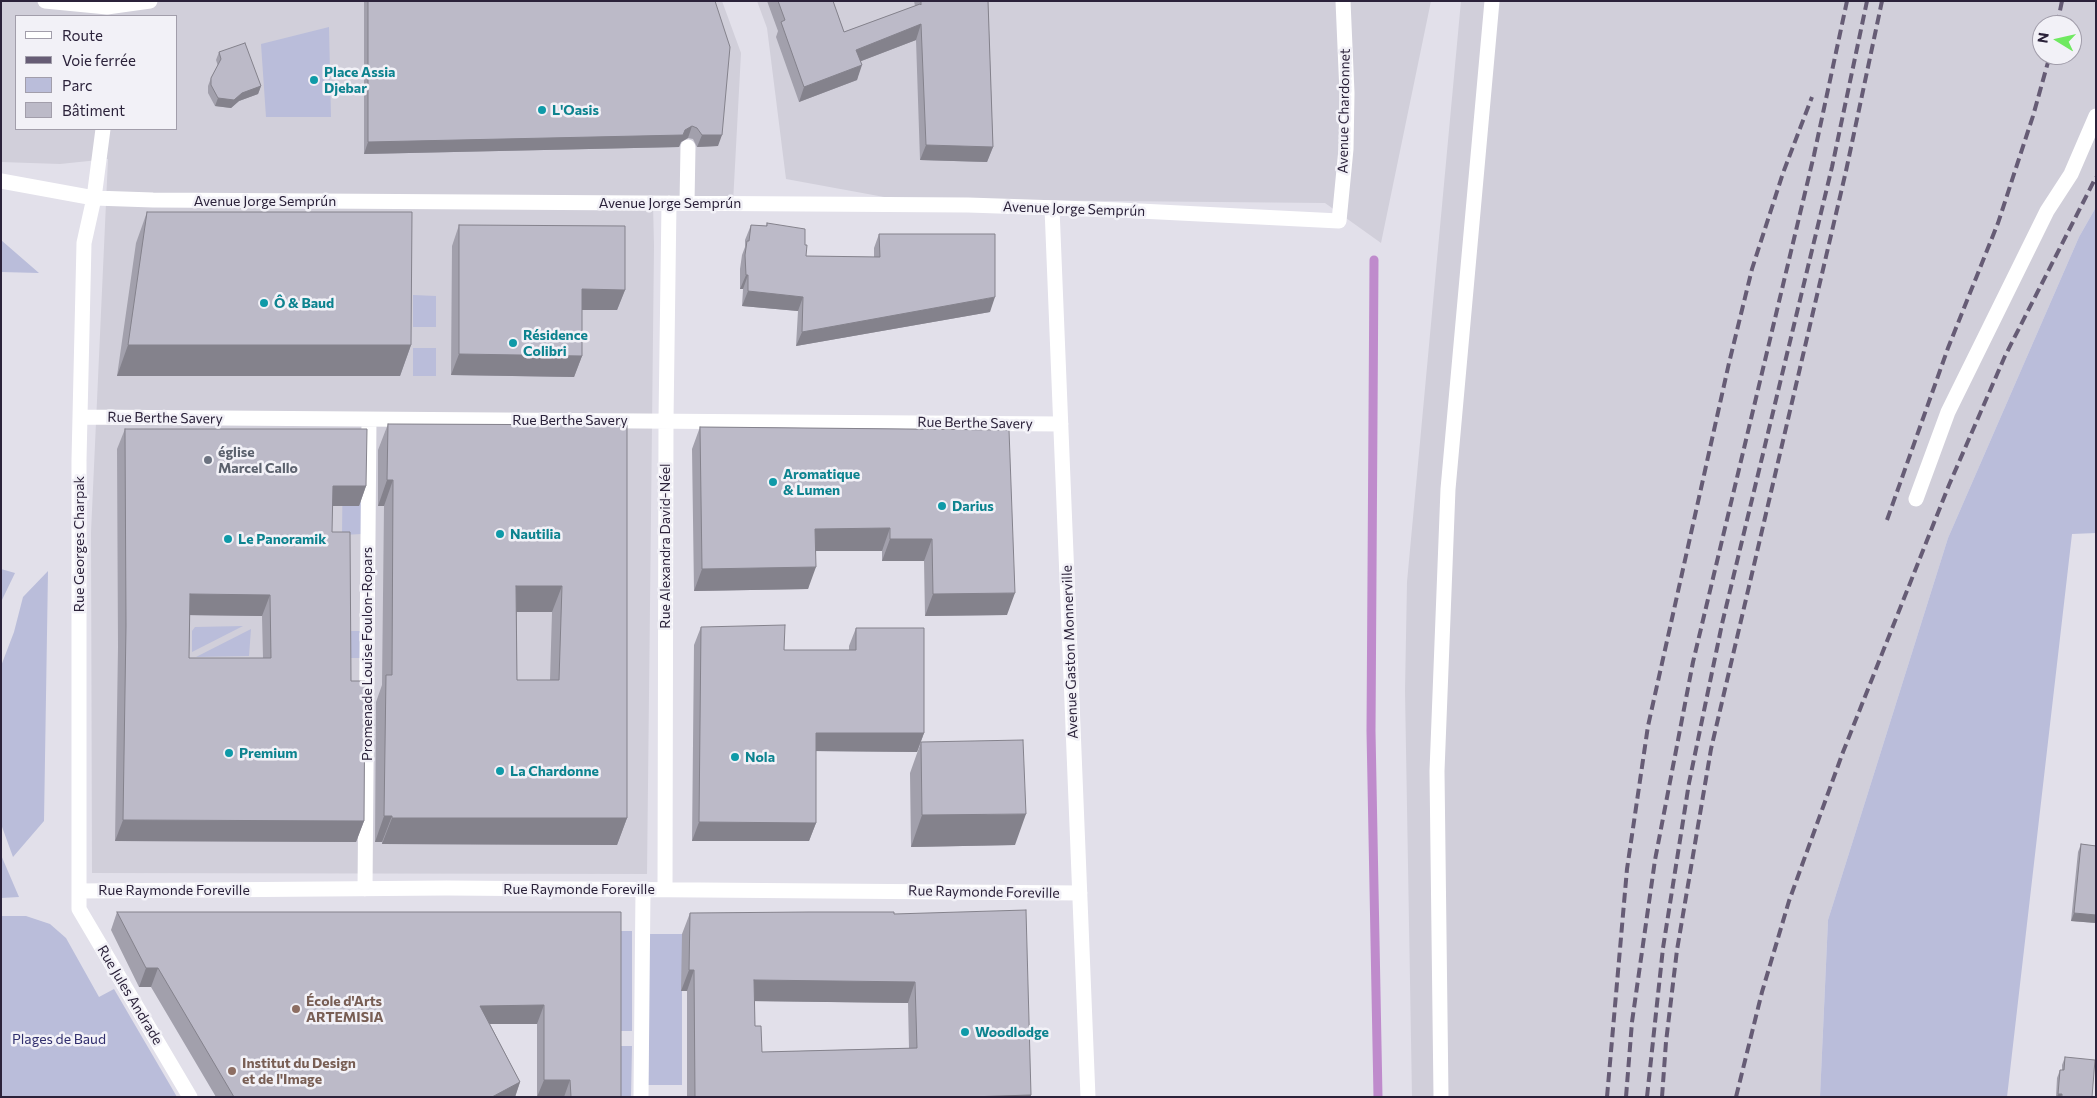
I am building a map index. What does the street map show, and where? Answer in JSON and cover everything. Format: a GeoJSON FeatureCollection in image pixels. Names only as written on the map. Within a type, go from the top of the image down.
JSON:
{"type":"FeatureCollection","features":[{"type":"Feature","properties":{"kind":"street"},"geometry":{"type":"LineString","coordinates":[[45,1],[118,12],[150,1]]}},
{"type":"Feature","properties":{"kind":"street","name":"Avenue Chardonnet"},"geometry":{"type":"LineString","coordinates":[[1339,221],[1347,130],[1343,1]]}},
{"type":"Feature","properties":{"kind":"street"},"geometry":{"type":"LineString","coordinates":[[1441,1097],[1437,771],[1448,489],[1492,1]]}},
{"type":"Feature","properties":{"kind":"street"},"geometry":{"type":"LineString","coordinates":[[1916,499],[1948,412],[2047,211],[2071,174],[2096,116]]}},
{"type":"Feature","properties":{"kind":"street","name":"Rue Georges Charpak"},"geometry":{"type":"LineString","coordinates":[[79,891],[80,417],[84,243],[94,198],[103,130]]}},
{"type":"Feature","properties":{"kind":"street"},"geometry":{"type":"LineString","coordinates":[[687,203],[688,147]]}},
{"type":"Feature","properties":{"kind":"street","name":"Avenue Jorge Semprún"},"geometry":{"type":"LineString","coordinates":[[1,181],[94,198],[153,200],[968,205],[1339,221]]}},
{"type":"Feature","properties":{"kind":"street","name":"Rue Alexandra David-Néel"},"geometry":{"type":"LineString","coordinates":[[665,889],[666,420],[669,203]]}},
{"type":"Feature","properties":{"kind":"street","name":"Avenue Gaston Monnerville"},"geometry":{"type":"LineString","coordinates":[[1052,208],[1088,1097]]}},
{"type":"Feature","properties":{"kind":"street","name":"Rue Berthe Savery"},"geometry":{"type":"LineString","coordinates":[[80,417],[1061,424]]}},
{"type":"Feature","properties":{"kind":"street","name":"Promenade Louise Foulon-Ropars"},"geometry":{"type":"LineString","coordinates":[[365,889],[369,420]]}},
{"type":"Feature","properties":{"kind":"street"},"geometry":{"type":"LineString","coordinates":[[641,1097],[643,889]]}},
{"type":"Feature","properties":{"kind":"street","name":"Rue Raymonde Foreville"},"geometry":{"type":"LineString","coordinates":[[79,891],[665,889],[1080,893]]}},
{"type":"Feature","properties":{"kind":"street","name":"Rue Jules Andrade"},"geometry":{"type":"LineString","coordinates":[[79,891],[79,909],[190,1097]]}},
{"type":"Feature","properties":{"kind":"shaded area"},"geometry":{"type":"Polygon","coordinates":[[[1,1],[722,1],[741,53],[733,203],[653,203],[647,874],[92,873],[91,532],[108,159],[60,164],[1,162],[1,1]]]}},
{"type":"Feature","properties":{"kind":"shaded area"},"geometry":{"type":"Polygon","coordinates":[[[757,1],[1431,1],[1381,243],[1325,203],[895,199],[786,179],[767,28],[757,1]]]}},
{"type":"Feature","properties":{"kind":"shaded area"},"geometry":{"type":"Polygon","coordinates":[[[1461,1],[2096,1],[2096,207],[2079,237],[1948,538],[1828,920],[1820,1097],[1412,1097],[1405,691],[1407,582],[1461,1]]]}},
{"type":"Feature","properties":{"kind":"green space"},"geometry":{"type":"Polygon","coordinates":[[[329,27],[331,117],[266,117],[261,44],[329,27]]]}},
{"type":"Feature","properties":{"kind":"green space"},"geometry":{"type":"Polygon","coordinates":[[[2096,207],[2096,533],[2072,534],[2007,1097],[1820,1097],[1828,920],[1948,538],[2079,237],[2096,207]]]}},
{"type":"Feature","properties":{"kind":"green space"},"geometry":{"type":"Polygon","coordinates":[[[1,240],[39,273],[1,272],[1,240]]]}},
{"type":"Feature","properties":{"kind":"green space"},"geometry":{"type":"Polygon","coordinates":[[[413,295],[436,296],[436,327],[413,327],[413,295]]]}},
{"type":"Feature","properties":{"kind":"green space"},"geometry":{"type":"Polygon","coordinates":[[[413,348],[436,348],[436,376],[413,376],[413,348]]]}},
{"type":"Feature","properties":{"kind":"green space"},"geometry":{"type":"Polygon","coordinates":[[[343,451],[362,451],[362,534],[342,535],[343,451]]]}},
{"type":"Feature","properties":{"kind":"green space"},"geometry":{"type":"Polygon","coordinates":[[[1,569],[15,573],[1,602],[1,569]]]}},
{"type":"Feature","properties":{"kind":"green space"},"geometry":{"type":"Polygon","coordinates":[[[48,571],[44,821],[13,857],[1,824],[1,666],[14,632],[23,597],[48,571]]]}},
{"type":"Feature","properties":{"kind":"green space"},"geometry":{"type":"Polygon","coordinates":[[[243,626],[192,652],[192,631],[195,627],[243,626]]]}},
{"type":"Feature","properties":{"kind":"green space"},"geometry":{"type":"Polygon","coordinates":[[[251,629],[249,656],[196,657],[251,629]]]}},
{"type":"Feature","properties":{"kind":"green space"},"geometry":{"type":"Polygon","coordinates":[[[342,631],[362,631],[362,658],[263,658],[263,647],[342,648],[342,631]]]}},
{"type":"Feature","properties":{"kind":"green space"},"geometry":{"type":"Polygon","coordinates":[[[1,855],[19,897],[1,898],[1,855]]]}},
{"type":"Feature","properties":{"kind":"green space","name":"Plages de Baud"},"geometry":{"type":"Polygon","coordinates":[[[1,916],[26,916],[50,924],[66,938],[99,997],[114,989],[177,1097],[1,1097],[1,916]]]}},
{"type":"Feature","properties":{"kind":"green space"},"geometry":{"type":"Polygon","coordinates":[[[615,931],[632,931],[632,1031],[614,1031],[615,931]]]}},
{"type":"Feature","properties":{"kind":"green space"},"geometry":{"type":"Polygon","coordinates":[[[649,934],[682,934],[682,1085],[648,1085],[649,934]]]}},
{"type":"Feature","properties":{"kind":"green space"},"geometry":{"type":"Polygon","coordinates":[[[614,1046],[632,1046],[631,1097],[614,1097],[614,1046]]]}},
{"type":"Feature","properties":{"kind":"building","name":"L'Oasis"},"geometry":{"type":"Polygon","coordinates":[[[368,1],[715,1],[730,47],[722,135],[702,135],[697,128],[692,126],[685,130],[683,135],[368,142],[368,1]]]}},
{"type":"Feature","properties":{"kind":"building"},"geometry":{"type":"Polygon","coordinates":[[[778,1],[833,1],[844,32],[921,5],[921,1],[988,1],[993,147],[926,145],[921,24],[856,50],[862,65],[804,87],[781,22],[785,20],[778,1]]]}},
{"type":"Feature","properties":{"kind":"building"},"geometry":{"type":"Polygon","coordinates":[[[245,43],[261,86],[242,93],[234,100],[218,98],[211,85],[211,78],[221,59],[219,52],[245,43]]]}},
{"type":"Feature","properties":{"kind":"building","name":"Ô & Baud"},"geometry":{"type":"Polygon","coordinates":[[[147,212],[412,212],[411,345],[128,345],[147,212]]]}},
{"type":"Feature","properties":{"kind":"building"},"geometry":{"type":"Polygon","coordinates":[[[767,223],[805,229],[806,256],[880,257],[879,234],[995,234],[995,297],[802,332],[803,297],[748,291],[745,255],[751,225],[767,226],[767,223]]]}},
{"type":"Feature","properties":{"kind":"building","name":"Résidence Colibri"},"geometry":{"type":"Polygon","coordinates":[[[459,225],[625,226],[625,290],[582,289],[582,356],[459,354],[459,225]]]}},
{"type":"Feature","properties":{"kind":"building"},"geometry":{"type":"Polygon","coordinates":[[[388,424],[627,425],[627,818],[392,818],[392,816],[384,816],[386,675],[392,675],[393,480],[387,480],[388,424]],[[516,586],[517,680],[559,680],[562,586],[516,586]]]}},
{"type":"Feature","properties":{"kind":"building"},"geometry":{"type":"Polygon","coordinates":[[[700,427],[1009,430],[1015,593],[933,594],[932,539],[890,539],[890,528],[815,529],[816,567],[702,569],[700,427]]]}},
{"type":"Feature","properties":{"kind":"building"},"geometry":{"type":"Polygon","coordinates":[[[125,429],[367,429],[366,486],[333,486],[332,532],[350,532],[351,681],[365,681],[364,821],[123,820],[126,626],[125,429]],[[190,594],[189,658],[271,658],[270,595],[190,594]]]}},
{"type":"Feature","properties":{"kind":"building"},"geometry":{"type":"Polygon","coordinates":[[[785,625],[784,650],[856,650],[856,628],[924,628],[924,733],[816,733],[816,823],[699,822],[701,627],[785,625]]]}},
{"type":"Feature","properties":{"kind":"building"},"geometry":{"type":"Polygon","coordinates":[[[1023,740],[1026,814],[922,815],[921,742],[1023,740]]]}},
{"type":"Feature","properties":{"kind":"building"},"geometry":{"type":"Polygon","coordinates":[[[2081,844],[2096,846],[2096,915],[2074,913],[2081,844]]]}},
{"type":"Feature","properties":{"kind":"building"},"geometry":{"type":"Polygon","coordinates":[[[1026,910],[1031,1095],[969,1097],[695,1097],[694,970],[689,970],[690,913],[894,912],[894,914],[1026,910]],[[754,980],[755,1026],[761,1026],[762,1052],[917,1048],[915,982],[754,980]]]}},
{"type":"Feature","properties":{"kind":"building"},"geometry":{"type":"Polygon","coordinates":[[[117,912],[621,912],[621,1097],[571,1097],[570,1080],[544,1080],[544,1005],[480,1006],[520,1082],[492,1097],[234,1097],[158,968],[146,968],[117,912]]]}},
{"type":"Feature","properties":{"kind":"building"},"geometry":{"type":"Polygon","coordinates":[[[2065,1057],[2095,1060],[2092,1097],[2062,1097],[2062,1094],[2058,1094],[2060,1070],[2064,1070],[2065,1057]]]}},
{"type":"Feature","properties":{"kind":"waterway"},"geometry":{"type":"LineString","coordinates":[[1374,260],[1371,731],[1378,1097]]}},
{"type":"Feature","properties":{"kind":"railway"},"geometry":{"type":"LineString","coordinates":[[1626,1097],[1632,1022],[1655,860],[1693,662],[1814,155],[1847,1]]}},
{"type":"Feature","properties":{"kind":"railway"},"geometry":{"type":"LineString","coordinates":[[1647,1097],[1663,948],[1689,783],[1722,624],[1832,167],[1867,1]]}},
{"type":"Feature","properties":{"kind":"railway"},"geometry":{"type":"LineString","coordinates":[[1662,1097],[1666,1042],[1677,950],[1711,749],[1846,171],[1882,1]]}},
{"type":"Feature","properties":{"kind":"railway"},"geometry":{"type":"LineString","coordinates":[[2059,15],[2062,1]]}},
{"type":"Feature","properties":{"kind":"railway"},"geometry":{"type":"LineString","coordinates":[[1887,520],[1948,348],[1998,223],[2033,116],[2047,65]]}},
{"type":"Feature","properties":{"kind":"railway"},"geometry":{"type":"LineString","coordinates":[[1607,1097],[1627,869],[1648,726],[1729,363],[1752,269],[1783,173],[1812,97]]}},
{"type":"Feature","properties":{"kind":"railway"},"geometry":{"type":"LineString","coordinates":[[1736,1097],[1762,992],[1789,901],[1843,752],[1949,485],[2005,356],[2096,177]]}},
{"type":"Feature","properties":{"kind":"place","name":"Place Assia Djebar"},"geometry":{"type":"Point","coordinates":[314,80]}},
{"type":"Feature","properties":{"kind":"place","name":"L'Oasis"},"geometry":{"type":"Point","coordinates":[542,110]}},
{"type":"Feature","properties":{"kind":"place","name":"Ô & Baud"},"geometry":{"type":"Point","coordinates":[264,303]}},
{"type":"Feature","properties":{"kind":"place","name":"Résidence Colibri"},"geometry":{"type":"Point","coordinates":[513,343]}},
{"type":"Feature","properties":{"kind":"place","name":"église Marcel Callo"},"geometry":{"type":"Point","coordinates":[208,460]}},
{"type":"Feature","properties":{"kind":"place","name":"Aromatique & Lumen"},"geometry":{"type":"Point","coordinates":[773,482]}},
{"type":"Feature","properties":{"kind":"place","name":"Darius"},"geometry":{"type":"Point","coordinates":[942,506]}},
{"type":"Feature","properties":{"kind":"place","name":"Nautilia"},"geometry":{"type":"Point","coordinates":[500,534]}},
{"type":"Feature","properties":{"kind":"place","name":"Le Panoramik"},"geometry":{"type":"Point","coordinates":[228,539]}},
{"type":"Feature","properties":{"kind":"place","name":"Premium"},"geometry":{"type":"Point","coordinates":[229,753]}},
{"type":"Feature","properties":{"kind":"place","name":"Nola"},"geometry":{"type":"Point","coordinates":[735,757]}},
{"type":"Feature","properties":{"kind":"place","name":"La Chardonne"},"geometry":{"type":"Point","coordinates":[500,771]}},
{"type":"Feature","properties":{"kind":"place","name":"École d'Arts ARTEMISIA"},"geometry":{"type":"Point","coordinates":[296,1009]}},
{"type":"Feature","properties":{"kind":"place","name":"Woodlodge"},"geometry":{"type":"Point","coordinates":[965,1032]}},
{"type":"Feature","properties":{"kind":"place","name":"Institut du Design et de l'Image"},"geometry":{"type":"Point","coordinates":[232,1071]}}]}
